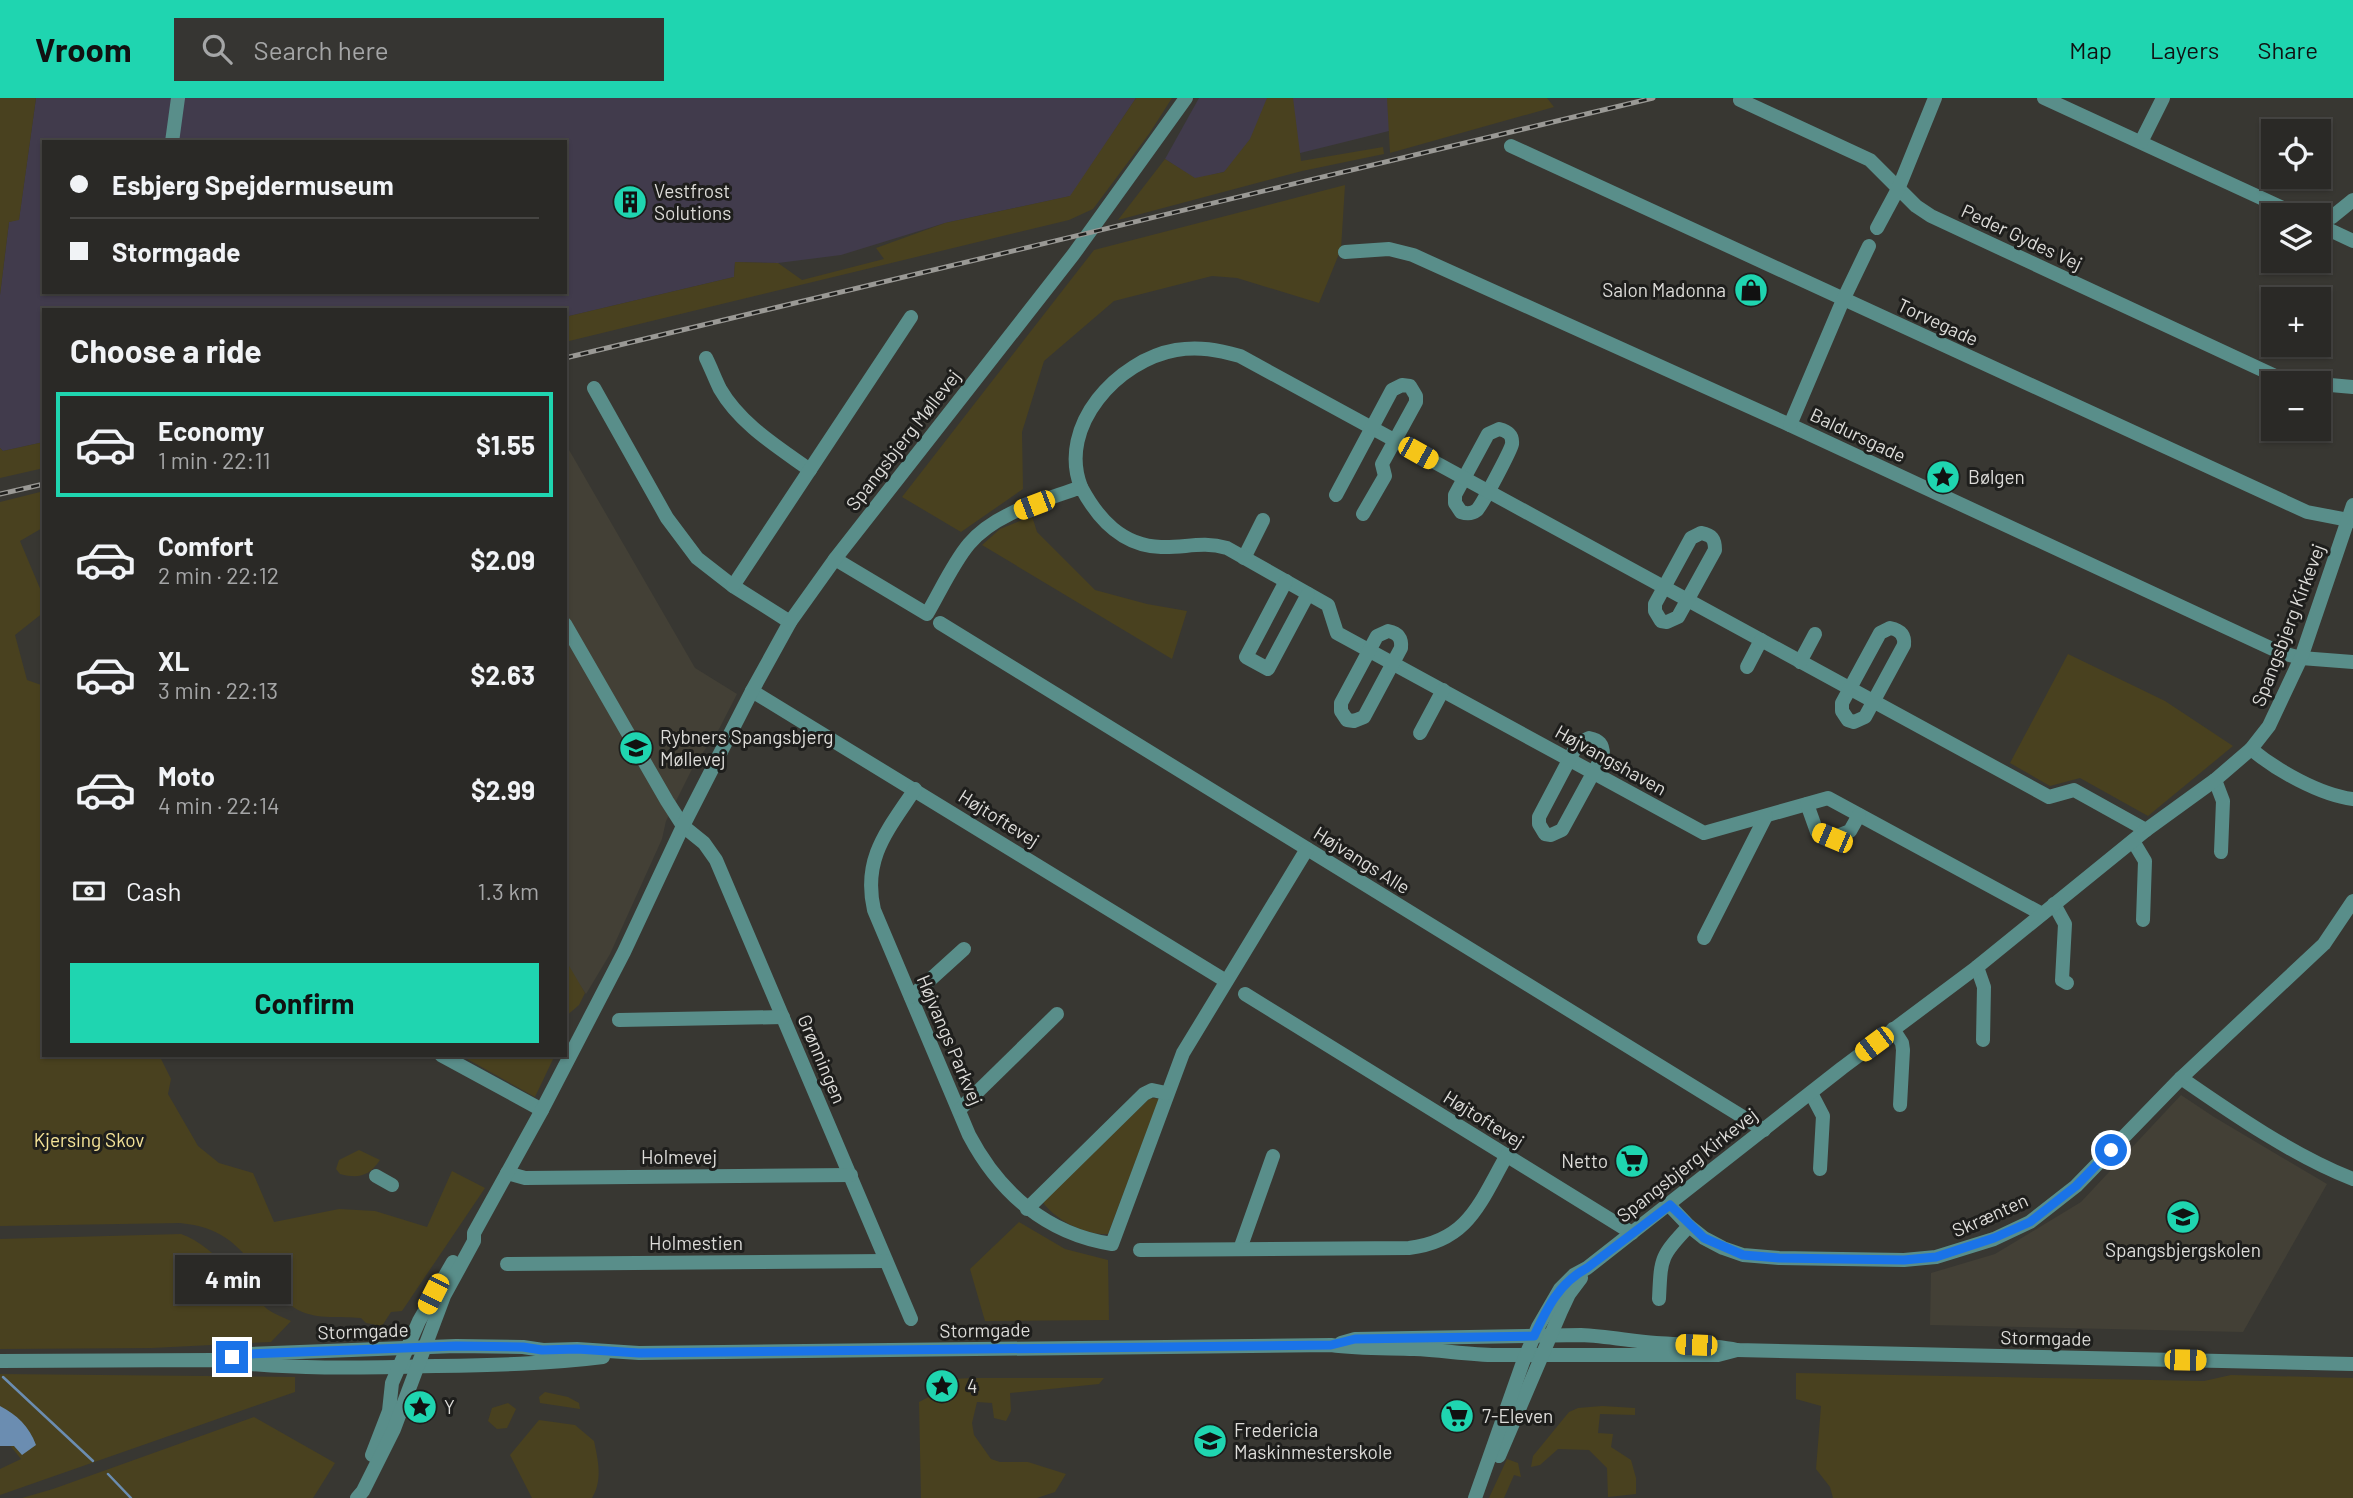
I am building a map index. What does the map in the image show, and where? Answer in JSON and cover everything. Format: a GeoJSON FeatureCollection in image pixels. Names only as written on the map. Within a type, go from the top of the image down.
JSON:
{"type":"FeatureCollection","features":[{"type":"Feature","properties":{"kind":"street"},"geometry":{"type":"LineString","coordinates":[[172,140],[178,98]]}},
{"type":"Feature","properties":{"kind":"street","name":"Spangsbjerg Møllevej"},"geometry":{"type":"LineString","coordinates":[[355,1498],[356,1488],[389,1410],[392,1384],[433,1294],[467,1239],[474,1233],[542,1110],[624,952],[683,825],[790,622],[835,559],[1073,255],[1186,98]]}},
{"type":"Feature","properties":{"kind":"street"},"geometry":{"type":"LineString","coordinates":[[1877,228],[1899,187],[1936,98]]}},
{"type":"Feature","properties":{"kind":"street"},"geometry":{"type":"LineString","coordinates":[[2044,98],[2272,203]]}},
{"type":"Feature","properties":{"kind":"street"},"geometry":{"type":"LineString","coordinates":[[2141,142],[2163,98]]}},
{"type":"Feature","properties":{"kind":"street","name":"Peder Gydes Vej"},"geometry":{"type":"LineString","coordinates":[[1740,100],[1870,160],[1916,206],[1931,216],[2264,371]]}},
{"type":"Feature","properties":{"kind":"street","name":"Torvegade"},"geometry":{"type":"LineString","coordinates":[[1510,146],[2307,512],[2351,521]]}},
{"type":"Feature","properties":{"kind":"street"},"geometry":{"type":"LineString","coordinates":[[2332,217],[2353,200]]}},
{"type":"Feature","properties":{"kind":"street"},"geometry":{"type":"LineString","coordinates":[[2331,231],[2353,241]]}},
{"type":"Feature","properties":{"kind":"street"},"geometry":{"type":"LineString","coordinates":[[1790,425],[1869,246]]}},
{"type":"Feature","properties":{"kind":"street","name":"Baldursgade"},"geometry":{"type":"LineString","coordinates":[[1345,252],[1389,249],[1413,255],[1790,425],[2279,652],[2301,658],[2353,662]]}},
{"type":"Feature","properties":{"kind":"street"},"geometry":{"type":"LineString","coordinates":[[733,586],[911,317]]}},
{"type":"Feature","properties":{"kind":"street"},"geometry":{"type":"LineString","coordinates":[[835,559],[927,614],[970,543],[989,526],[1010,514],[1081,487],[1077,477],[1076,452],[1080,429],[1091,407],[1116,381],[1145,359],[1176,350],[1208,348],[1240,356],[2049,797],[2074,790],[2146,830]]}},
{"type":"Feature","properties":{"kind":"street"},"geometry":{"type":"LineString","coordinates":[[706,358],[721,390],[737,411],[759,433],[810,470]]}},
{"type":"Feature","properties":{"kind":"street"},"geometry":{"type":"LineString","coordinates":[[1336,495],[1392,390],[1402,385],[1410,386],[1414,390],[1416,402],[1382,464],[1384,476],[1363,514]]}},
{"type":"Feature","properties":{"kind":"street"},"geometry":{"type":"LineString","coordinates":[[2331,385],[2353,387]]}},
{"type":"Feature","properties":{"kind":"street"},"geometry":{"type":"LineString","coordinates":[[594,388],[667,518],[697,558],[733,586],[790,622]]}},
{"type":"Feature","properties":{"kind":"street"},"geometry":{"type":"LineString","coordinates":[[1499,429],[1506,431],[1512,440],[1512,446],[1488,491],[1478,509],[1467,514],[1461,512],[1455,503],[1455,495],[1488,434],[1499,429]]}},
{"type":"Feature","properties":{"kind":"street","name":"Højvangshaven"},"geometry":{"type":"LineString","coordinates":[[1081,487],[1094,510],[1113,530],[1135,542],[1161,547],[1211,543],[1227,548],[1328,605],[1338,632],[1704,833],[1828,798],[2042,914]]}},
{"type":"Feature","properties":{"kind":"street","name":"Spangsbjerg Kirkevej"},"geometry":{"type":"LineString","coordinates":[[1477,1498],[1560,1289],[1574,1275],[1670,1205],[1893,1029],[1977,967],[2251,749],[2269,726],[2301,658],[2351,521],[2353,505]]}},
{"type":"Feature","properties":{"kind":"street"},"geometry":{"type":"LineString","coordinates":[[1244,558],[1264,520]]}},
{"type":"Feature","properties":{"kind":"street"},"geometry":{"type":"LineString","coordinates":[[1701,533],[1709,535],[1715,544],[1714,550],[1687,601],[1678,617],[1667,622],[1661,621],[1655,611],[1655,604],[1690,538],[1701,533]]}},
{"type":"Feature","properties":{"kind":"street"},"geometry":{"type":"LineString","coordinates":[[1286,581],[1246,657],[1268,669],[1308,594]]}},
{"type":"Feature","properties":{"kind":"street","name":"Højvangs Alle"},"geometry":{"type":"LineString","coordinates":[[940,623],[1764,1130]]}},
{"type":"Feature","properties":{"kind":"street"},"geometry":{"type":"LineString","coordinates":[[567,627],[683,825]]}},
{"type":"Feature","properties":{"kind":"street"},"geometry":{"type":"LineString","coordinates":[[1890,628],[1898,630],[1904,639],[1904,645],[1873,702],[1865,717],[1860,720],[1848,720],[1842,711],[1842,703],[1880,633],[1890,628]]}},
{"type":"Feature","properties":{"kind":"street"},"geometry":{"type":"LineString","coordinates":[[1388,631],[1396,633],[1402,642],[1364,717],[1354,722],[1347,720],[1341,711],[1341,703],[1370,650],[1377,636],[1388,631]]}},
{"type":"Feature","properties":{"kind":"street"},"geometry":{"type":"LineString","coordinates":[[1800,662],[1815,634]]}},
{"type":"Feature","properties":{"kind":"street"},"geometry":{"type":"LineString","coordinates":[[1747,667],[1762,640]]}},
{"type":"Feature","properties":{"kind":"street"},"geometry":{"type":"LineString","coordinates":[[1420,733],[1443,690]]}},
{"type":"Feature","properties":{"kind":"street","name":"Højtoftevej"},"geometry":{"type":"LineString","coordinates":[[752,691],[1226,981]]}},
{"type":"Feature","properties":{"kind":"street"},"geometry":{"type":"LineString","coordinates":[[1589,738],[1597,739],[1601,743],[1603,755],[1562,830],[1551,835],[1545,834],[1539,824],[1539,817],[1570,759],[1578,743],[1589,738]]}},
{"type":"Feature","properties":{"kind":"street"},"geometry":{"type":"LineString","coordinates":[[2251,749],[2268,763],[2337,797],[2353,799]]}},
{"type":"Feature","properties":{"kind":"street"},"geometry":{"type":"LineString","coordinates":[[2215,780],[2223,802],[2221,852]]}},
{"type":"Feature","properties":{"kind":"street","name":"Højvangs Parkvej"},"geometry":{"type":"LineString","coordinates":[[915,789],[877,849],[870,879],[874,910],[983,1161],[1027,1209],[1060,1230],[1088,1241],[1112,1244],[1166,1093]]}},
{"type":"Feature","properties":{"kind":"street"},"geometry":{"type":"LineString","coordinates":[[1807,804],[1816,832],[1832,838],[1850,831],[1858,814]]}},
{"type":"Feature","properties":{"kind":"street"},"geometry":{"type":"LineString","coordinates":[[1704,938],[1766,816]]}},
{"type":"Feature","properties":{"kind":"street","name":"Grønningen"},"geometry":{"type":"LineString","coordinates":[[683,825],[704,843],[716,860],[911,1319]]}},
{"type":"Feature","properties":{"kind":"street"},"geometry":{"type":"LineString","coordinates":[[2133,841],[2145,861],[2143,920]]}},
{"type":"Feature","properties":{"kind":"street"},"geometry":{"type":"LineString","coordinates":[[1027,1209],[1144,1094],[1152,1090],[1166,1093],[1183,1053],[1307,849]]}},
{"type":"Feature","properties":{"kind":"street","name":"Skrænten"},"geometry":{"type":"LineString","coordinates":[[1670,1205],[1689,1226],[1723,1248],[1743,1255],[1779,1258],[1904,1260],[1936,1257],[1964,1250],[2030,1222],[2076,1186],[2181,1078],[2324,944],[2353,901]]}},
{"type":"Feature","properties":{"kind":"street"},"geometry":{"type":"LineString","coordinates":[[2054,904],[2065,924],[2062,980],[2067,983]]}},
{"type":"Feature","properties":{"kind":"street"},"geometry":{"type":"LineString","coordinates":[[911,997],[964,949]]}},
{"type":"Feature","properties":{"kind":"street"},"geometry":{"type":"LineString","coordinates":[[1977,967],[1984,987],[1983,1040]]}},
{"type":"Feature","properties":{"kind":"street","name":"Højtoftevej"},"geometry":{"type":"LineString","coordinates":[[1245,994],[1632,1233]]}},
{"type":"Feature","properties":{"kind":"street"},"geometry":{"type":"LineString","coordinates":[[959,1110],[1057,1014]]}},
{"type":"Feature","properties":{"kind":"street"},"geometry":{"type":"LineString","coordinates":[[619,1020],[783,1017]]}},
{"type":"Feature","properties":{"kind":"street"},"geometry":{"type":"LineString","coordinates":[[1893,1029],[1902,1043],[1903,1050],[1900,1105]]}},
{"type":"Feature","properties":{"kind":"street"},"geometry":{"type":"LineString","coordinates":[[445,1057],[542,1110]]}},
{"type":"Feature","properties":{"kind":"street"},"geometry":{"type":"LineString","coordinates":[[2181,1078],[2229,1111],[2323,1166],[2353,1179]]}},
{"type":"Feature","properties":{"kind":"street"},"geometry":{"type":"LineString","coordinates":[[1811,1093],[1823,1116],[1820,1168]]}},
{"type":"Feature","properties":{"kind":"street"},"geometry":{"type":"LineString","coordinates":[[1240,1249],[1273,1156]]}},
{"type":"Feature","properties":{"kind":"street"},"geometry":{"type":"LineString","coordinates":[[1140,1250],[1428,1246],[1445,1239],[1473,1214],[1507,1156]]}},
{"type":"Feature","properties":{"kind":"street","name":"Holmevej"},"geometry":{"type":"LineString","coordinates":[[507,1173],[525,1178],[851,1175]]}},
{"type":"Feature","properties":{"kind":"street"},"geometry":{"type":"LineString","coordinates":[[376,1176],[392,1185]]}},
{"type":"Feature","properties":{"kind":"street"},"geometry":{"type":"LineString","coordinates":[[1659,1299],[1661,1262],[1667,1249],[1689,1226]]}},
{"type":"Feature","properties":{"kind":"street","name":"Spangsbjerg Møllevej"},"geometry":{"type":"LineString","coordinates":[[355,1498],[369,1479],[394,1429],[444,1296],[474,1241],[474,1233]]}},
{"type":"Feature","properties":{"kind":"street","name":"Holmestien"},"geometry":{"type":"LineString","coordinates":[[507,1264],[886,1261]]}},
{"type":"Feature","properties":{"kind":"street","name":"Stormgade"},"geometry":{"type":"LineString","coordinates":[[213,1360],[250,1354],[403,1358],[523,1356],[542,1350],[577,1349],[639,1353],[1331,1345],[1357,1349],[1414,1349],[1460,1354],[1610,1336],[1653,1343],[1717,1345],[1737,1350],[2353,1364]]}},
{"type":"Feature","properties":{"kind":"street","name":"Stormgade"},"geometry":{"type":"LineString","coordinates":[[1331,1345],[1355,1339],[1718,1354],[1737,1350]]}},
{"type":"Feature","properties":{"kind":"street","name":"Stormgade"},"geometry":{"type":"LineString","coordinates":[[420,1358],[506,1365],[639,1353]]}},
{"type":"Feature","properties":{"kind":"street","name":"Stormgade"},"geometry":{"type":"LineString","coordinates":[[0,1362],[213,1360],[332,1369],[403,1358]]}},
{"type":"Feature","properties":{"kind":"shaded area"},"geometry":{"type":"Polygon","coordinates":[[[36,98],[1136,98],[1071,196],[945,223],[841,255],[778,263],[735,262],[734,277],[567,317],[567,308],[42,308],[42,442],[3,451],[0,448],[0,295],[9,222],[19,219],[36,98]]]}},
{"type":"Feature","properties":{"kind":"shaded area"},"geometry":{"type":"Polygon","coordinates":[[[1199,98],[1522,98],[1195,179],[1165,159],[1199,98]]]}},
{"type":"Feature","properties":{"kind":"shaded area","name":"Rybners Spangsbjerg Møllevej"},"geometry":{"type":"Polygon","coordinates":[[[567,446],[695,668],[737,694],[719,729],[693,767],[666,821],[662,839],[610,954],[586,994],[579,984],[567,1015],[567,446]]]}},
{"type":"Feature","properties":{"kind":"shaded area","name":"Spangsbjergskolen"},"geometry":{"type":"Polygon","coordinates":[[[2181,1095],[2327,1184],[2243,1332],[1930,1325],[1931,1273],[1995,1254],[2081,1202],[2181,1095]]]}},
{"type":"Feature","properties":{"kind":"green space"},"geometry":{"type":"Polygon","coordinates":[[[0,98],[36,98],[19,220],[9,222],[0,295],[0,98]]]}},
{"type":"Feature","properties":{"kind":"green space"},"geometry":{"type":"Polygon","coordinates":[[[1136,98],[1172,98],[1149,134],[1093,209],[1069,220],[567,342],[567,317],[734,277],[735,262],[778,263],[802,280],[884,259],[876,248],[945,223],[1070,196],[1136,98]]]}},
{"type":"Feature","properties":{"kind":"green space"},"geometry":{"type":"Polygon","coordinates":[[[1267,98],[1293,98],[1301,161],[1383,147],[1384,154],[1302,171],[1118,220],[1165,159],[1195,178],[1224,172],[1250,139],[1267,98]]]}},
{"type":"Feature","properties":{"kind":"green space"},"geometry":{"type":"Polygon","coordinates":[[[1387,98],[1547,98],[1554,107],[1390,153],[1387,98]]]}},
{"type":"Feature","properties":{"kind":"green space"},"geometry":{"type":"Polygon","coordinates":[[[1345,185],[1341,249],[1319,303],[1237,278],[1212,276],[1114,301],[1044,361],[1022,432],[1023,489],[961,532],[902,497],[1094,250],[1345,185]]]}},
{"type":"Feature","properties":{"kind":"green space"},"geometry":{"type":"Polygon","coordinates":[[[42,442],[42,468],[0,478],[0,448],[3,451],[42,442]]]}},
{"type":"Feature","properties":{"kind":"green space","name":"Kjersing Skov"},"geometry":{"type":"Polygon","coordinates":[[[42,492],[42,528],[20,541],[42,593],[42,614],[15,635],[27,680],[42,685],[42,1057],[160,1057],[171,1079],[168,1094],[198,1146],[219,1163],[253,1173],[274,1222],[339,1209],[375,1211],[427,1227],[452,1171],[485,1188],[402,1311],[391,1312],[382,1326],[366,1323],[361,1318],[321,1316],[298,1310],[279,1295],[232,1243],[211,1230],[197,1226],[180,1223],[0,1226],[0,502],[42,492]]]}},
{"type":"Feature","properties":{"kind":"green space"},"geometry":{"type":"Polygon","coordinates":[[[1032,516],[1037,532],[1095,590],[1187,611],[1172,659],[982,545],[1000,529],[1032,516]]]}},
{"type":"Feature","properties":{"kind":"green space"},"geometry":{"type":"Polygon","coordinates":[[[2068,654],[2165,701],[2233,746],[2148,816],[2080,778],[2050,786],[2010,763],[2068,654]]]}},
{"type":"Feature","properties":{"kind":"green space"},"geometry":{"type":"Polygon","coordinates":[[[567,962],[585,993],[579,1005],[567,1015],[567,962]]]}},
{"type":"Feature","properties":{"kind":"green space"},"geometry":{"type":"Polygon","coordinates":[[[464,1057],[554,1057],[535,1097],[464,1057]]]}},
{"type":"Feature","properties":{"kind":"green space"},"geometry":{"type":"Polygon","coordinates":[[[1150,1098],[1159,1099],[1108,1234],[1080,1229],[1054,1214],[1042,1201],[1150,1098]]]}},
{"type":"Feature","properties":{"kind":"green space"},"geometry":{"type":"Polygon","coordinates":[[[359,1150],[380,1160],[372,1170],[363,1175],[340,1174],[336,1169],[339,1160],[359,1150]]]}},
{"type":"Feature","properties":{"kind":"green space"},"geometry":{"type":"Polygon","coordinates":[[[1019,1222],[1065,1249],[1108,1260],[1109,1320],[985,1321],[970,1269],[1019,1222]]]}},
{"type":"Feature","properties":{"kind":"green space"},"geometry":{"type":"Polygon","coordinates":[[[181,1234],[193,1239],[216,1256],[267,1309],[291,1321],[271,1342],[152,1348],[0,1349],[0,1239],[181,1234]]]}},
{"type":"Feature","properties":{"kind":"green space"},"geometry":{"type":"Polygon","coordinates":[[[1796,1373],[2204,1381],[2231,1375],[2353,1378],[2353,1498],[1833,1498],[1830,1487],[1816,1469],[1821,1406],[1796,1399],[1796,1373]]]}},
{"type":"Feature","properties":{"kind":"green space"},"geometry":{"type":"Polygon","coordinates":[[[0,1374],[295,1377],[295,1392],[0,1495],[0,1469],[21,1459],[0,1433],[0,1374]]]}},
{"type":"Feature","properties":{"kind":"green space"},"geometry":{"type":"Polygon","coordinates":[[[1104,1378],[1099,1384],[1010,1393],[1011,1411],[1006,1421],[994,1418],[992,1403],[977,1402],[972,1423],[974,1435],[991,1459],[1000,1462],[1028,1462],[1066,1474],[1055,1492],[1037,1498],[921,1498],[919,1402],[946,1388],[951,1379],[1104,1378]]]}},
{"type":"Feature","properties":{"kind":"green space"},"geometry":{"type":"Polygon","coordinates":[[[545,1392],[568,1397],[579,1403],[580,1409],[540,1403],[539,1397],[545,1392]]]}},
{"type":"Feature","properties":{"kind":"green space"},"geometry":{"type":"Polygon","coordinates":[[[508,1403],[516,1409],[507,1428],[497,1429],[488,1421],[492,1408],[508,1403]]]}},
{"type":"Feature","properties":{"kind":"green space"},"geometry":{"type":"Polygon","coordinates":[[[1578,1408],[1635,1408],[1635,1415],[1600,1414],[1598,1433],[1613,1434],[1611,1447],[1631,1460],[1636,1478],[1636,1494],[1608,1497],[1607,1468],[1589,1450],[1558,1449],[1540,1465],[1531,1467],[1533,1456],[1569,1412],[1578,1408]]]}},
{"type":"Feature","properties":{"kind":"green space"},"geometry":{"type":"Polygon","coordinates":[[[254,1417],[335,1463],[313,1498],[22,1498],[53,1489],[254,1417]]]}},
{"type":"Feature","properties":{"kind":"green space"},"geometry":{"type":"Polygon","coordinates":[[[539,1420],[575,1425],[594,1441],[599,1477],[592,1498],[532,1498],[510,1455],[539,1420]]]}},
{"type":"Feature","properties":{"kind":"green space"},"geometry":{"type":"Polygon","coordinates":[[[1507,1459],[1518,1463],[1521,1477],[1514,1475],[1504,1498],[1489,1498],[1507,1459]]]}},
{"type":"Feature","properties":{"kind":"water"},"geometry":{"type":"Polygon","coordinates":[[[0,1406],[22,1422],[33,1438],[36,1445],[22,1455],[14,1446],[0,1446],[0,1406]]]}},
{"type":"Feature","properties":{"kind":"waterway"},"geometry":{"type":"LineString","coordinates":[[3,1377],[93,1461]]}},
{"type":"Feature","properties":{"kind":"waterway"},"geometry":{"type":"LineString","coordinates":[[108,1474],[131,1498]]}},
{"type":"Feature","properties":{"kind":"railway"},"geometry":{"type":"LineString","coordinates":[[567,358],[1653,98]]}},
{"type":"Feature","properties":{"kind":"railway"},"geometry":{"type":"LineString","coordinates":[[0,494],[42,484]]}},
{"type":"Feature","properties":{"kind":"place","name":"Vestfrost Solutions"},"geometry":{"type":"Point","coordinates":[630,202]}},
{"type":"Feature","properties":{"kind":"place","name":"Salon Madonna"},"geometry":{"type":"Point","coordinates":[1751,290]}},
{"type":"Feature","properties":{"kind":"place","name":"Bølgen"},"geometry":{"type":"Point","coordinates":[1943,477]}},
{"type":"Feature","properties":{"kind":"place","name":"Rybners Spangsbjerg Møllevej"},"geometry":{"type":"Point","coordinates":[636,748]}},
{"type":"Feature","properties":{"kind":"place","name":"Netto"},"geometry":{"type":"Point","coordinates":[1632,1161]}},
{"type":"Feature","properties":{"kind":"place","name":"Spangsbjergskolen"},"geometry":{"type":"Point","coordinates":[2183,1217]}},
{"type":"Feature","properties":{"kind":"place","name":"4"},"geometry":{"type":"Point","coordinates":[942,1386]}},
{"type":"Feature","properties":{"kind":"place","name":"Y"},"geometry":{"type":"Point","coordinates":[420,1407]}},
{"type":"Feature","properties":{"kind":"place","name":"7-Eleven"},"geometry":{"type":"Point","coordinates":[1457,1416]}},
{"type":"Feature","properties":{"kind":"place","name":"Fredericia Maskinmesterskole"},"geometry":{"type":"Point","coordinates":[1210,1441]}},
{"type":"Feature","properties":{"kind":"route"},"geometry":{"type":"LineString","coordinates":[[232,1357],[250,1354],[456,1346],[639,1353],[1331,1345],[1355,1339],[1534,1336],[1552,1301],[1574,1275],[1670,1205],[1704,1238],[1743,1255],[1904,1260],[1936,1257],[1964,1250],[2030,1222],[2076,1186],[2111,1150]]}}]}
